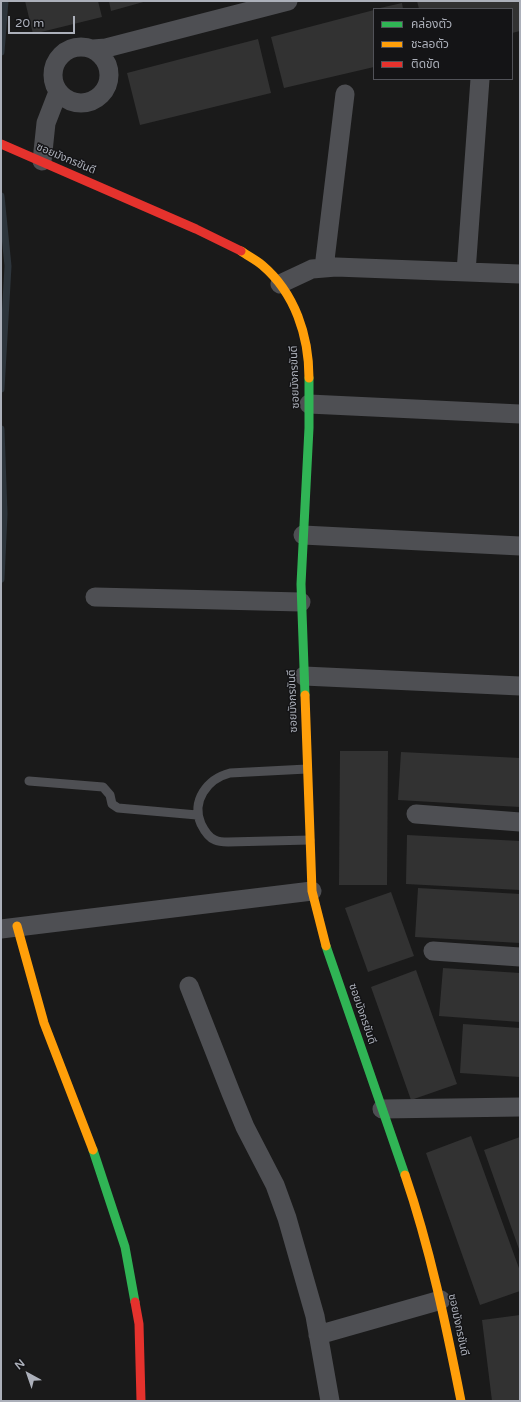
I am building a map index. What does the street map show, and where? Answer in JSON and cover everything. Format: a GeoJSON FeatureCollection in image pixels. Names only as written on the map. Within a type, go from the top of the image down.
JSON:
{"type":"FeatureCollection","features":[{"type":"Feature","properties":{"kind":"street"},"geometry":{"type":"LineString","coordinates":[[93,49],[101,54],[110,71],[109,81],[100,97],[92,102],[82,104],[73,103],[64,99],[54,84],[52,74],[54,65],[59,57],[66,51],[75,47],[93,49],[106,48],[288,1]]}},
{"type":"Feature","properties":{"kind":"street"},"geometry":{"type":"LineString","coordinates":[[466,272],[480,80]]}},
{"type":"Feature","properties":{"kind":"street"},"geometry":{"type":"LineString","coordinates":[[42,161],[46,123],[58,92]]}},
{"type":"Feature","properties":{"kind":"street"},"geometry":{"type":"LineString","coordinates":[[324,268],[345,94]]}},
{"type":"Feature","properties":{"kind":"street","name":"ซอยมังกรขันดี"},"geometry":{"type":"LineString","coordinates":[[1,144],[236,248],[262,265],[280,284],[294,305],[305,334],[309,367],[309,404],[301,602],[312,891],[321,932],[414,1202],[441,1300],[461,1401]]}},
{"type":"Feature","properties":{"kind":"street"},"geometry":{"type":"LineString","coordinates":[[280,284],[312,269],[336,267],[520,274]]}},
{"type":"Feature","properties":{"kind":"street"},"geometry":{"type":"LineString","coordinates":[[309,404],[520,414]]}},
{"type":"Feature","properties":{"kind":"street"},"geometry":{"type":"LineString","coordinates":[[303,536],[520,546]]}},
{"type":"Feature","properties":{"kind":"street"},"geometry":{"type":"LineString","coordinates":[[95,597],[301,602]]}},
{"type":"Feature","properties":{"kind":"street"},"geometry":{"type":"LineString","coordinates":[[304,676],[520,686]]}},
{"type":"Feature","properties":{"kind":"street"},"geometry":{"type":"LineString","coordinates":[[416,814],[520,822]]}},
{"type":"Feature","properties":{"kind":"street"},"geometry":{"type":"LineString","coordinates":[[140,1401],[139,1324],[125,1247],[102,1173],[9,928],[312,891]]}},
{"type":"Feature","properties":{"kind":"street"},"geometry":{"type":"LineString","coordinates":[[433,952],[520,957]]}},
{"type":"Feature","properties":{"kind":"street"},"geometry":{"type":"LineString","coordinates":[[189,986],[245,1127],[275,1185],[287,1218],[318,1335],[330,1401]]}},
{"type":"Feature","properties":{"kind":"street"},"geometry":{"type":"LineString","coordinates":[[382,1109],[520,1107]]}},
{"type":"Feature","properties":{"kind":"street"},"geometry":{"type":"LineString","coordinates":[[318,1335],[441,1300]]}},
{"type":"Feature","properties":{"kind":"lane"},"geometry":{"type":"LineString","coordinates":[[307,769],[230,773],[220,775],[209,784],[198,801],[197,815],[204,830],[215,840],[228,842],[310,840]]}},
{"type":"Feature","properties":{"kind":"lane"},"geometry":{"type":"LineString","coordinates":[[29,781],[104,788],[110,795],[112,804],[118,808],[197,815]]}},
{"type":"Feature","properties":{"kind":"building"},"geometry":{"type":"Polygon","coordinates":[[[25,1],[98,1],[102,17],[33,34],[25,1]]]}},
{"type":"Feature","properties":{"kind":"building"},"geometry":{"type":"Polygon","coordinates":[[[109,1],[147,1],[111,11],[109,1]]]}},
{"type":"Feature","properties":{"kind":"building"},"geometry":{"type":"Polygon","coordinates":[[[417,1],[520,1],[520,31],[513,33],[513,8],[419,8],[417,1]]]}},
{"type":"Feature","properties":{"kind":"building"},"geometry":{"type":"Polygon","coordinates":[[[402,3],[403,8],[380,8],[402,3]]]}},
{"type":"Feature","properties":{"kind":"building"},"geometry":{"type":"Polygon","coordinates":[[[373,10],[373,67],[284,88],[271,37],[373,10]]]}},
{"type":"Feature","properties":{"kind":"building"},"geometry":{"type":"Polygon","coordinates":[[[258,39],[271,93],[140,125],[127,73],[258,39]]]}},
{"type":"Feature","properties":{"kind":"building"},"geometry":{"type":"Polygon","coordinates":[[[340,751],[388,751],[387,885],[339,885],[340,751]]]}},
{"type":"Feature","properties":{"kind":"building"},"geometry":{"type":"Polygon","coordinates":[[[401,752],[520,758],[520,807],[398,800],[401,752]]]}},
{"type":"Feature","properties":{"kind":"building"},"geometry":{"type":"Polygon","coordinates":[[[407,835],[520,841],[520,890],[406,884],[407,835]]]}},
{"type":"Feature","properties":{"kind":"building"},"geometry":{"type":"Polygon","coordinates":[[[418,888],[520,894],[520,943],[415,937],[418,888]]]}},
{"type":"Feature","properties":{"kind":"building"},"geometry":{"type":"Polygon","coordinates":[[[391,892],[414,956],[368,972],[345,908],[391,892]]]}},
{"type":"Feature","properties":{"kind":"building"},"geometry":{"type":"Polygon","coordinates":[[[443,968],[520,973],[520,1022],[439,1016],[443,968]]]}},
{"type":"Feature","properties":{"kind":"building"},"geometry":{"type":"Polygon","coordinates":[[[416,970],[457,1084],[411,1100],[371,987],[416,970]]]}},
{"type":"Feature","properties":{"kind":"building"},"geometry":{"type":"Polygon","coordinates":[[[463,1024],[520,1028],[520,1077],[460,1073],[463,1024]]]}},
{"type":"Feature","properties":{"kind":"building"},"geometry":{"type":"Polygon","coordinates":[[[471,1136],[520,1271],[520,1291],[480,1305],[426,1153],[471,1136]]]}},
{"type":"Feature","properties":{"kind":"building"},"geometry":{"type":"Polygon","coordinates":[[[520,1137],[520,1252],[484,1150],[520,1137]]]}},
{"type":"Feature","properties":{"kind":"building"},"geometry":{"type":"Polygon","coordinates":[[[520,1315],[520,1401],[492,1401],[482,1320],[520,1315]]]}},
{"type":"Feature","properties":{"kind":"waterway"},"geometry":{"type":"LineString","coordinates":[[1,52],[5,1]]}},
{"type":"Feature","properties":{"kind":"waterway"},"geometry":{"type":"LineString","coordinates":[[1,196],[8,266],[1,389]]}},
{"type":"Feature","properties":{"kind":"waterway"},"geometry":{"type":"LineString","coordinates":[[1,429],[4,514],[1,579]]}},
{"type":"Feature","properties":{"kind":"traffic: fast"},"geometry":{"type":"LineString","coordinates":[[305,695],[301,584],[309,428],[309,378]]}},
{"type":"Feature","properties":{"kind":"traffic: fast"},"geometry":{"type":"LineString","coordinates":[[326,946],[405,1175]]}},
{"type":"Feature","properties":{"kind":"traffic: fast"},"geometry":{"type":"LineString","coordinates":[[93,1150],[125,1247],[135,1302]]}},
{"type":"Feature","properties":{"kind":"traffic: slow"},"geometry":{"type":"LineString","coordinates":[[241,251],[260,263],[273,276],[291,302],[303,331],[309,378]]}},
{"type":"Feature","properties":{"kind":"traffic: slow"},"geometry":{"type":"LineString","coordinates":[[305,695],[312,891],[326,946]]}},
{"type":"Feature","properties":{"kind":"traffic: slow"},"geometry":{"type":"LineString","coordinates":[[17,926],[44,1023],[93,1150]]}},
{"type":"Feature","properties":{"kind":"traffic: slow"},"geometry":{"type":"LineString","coordinates":[[405,1175],[430,1259],[461,1401]]}},
{"type":"Feature","properties":{"kind":"traffic: jam"},"geometry":{"type":"LineString","coordinates":[[1,144],[196,229],[241,251]]}},
{"type":"Feature","properties":{"kind":"traffic: jam"},"geometry":{"type":"LineString","coordinates":[[135,1302],[139,1324],[141,1401]]}}]}
